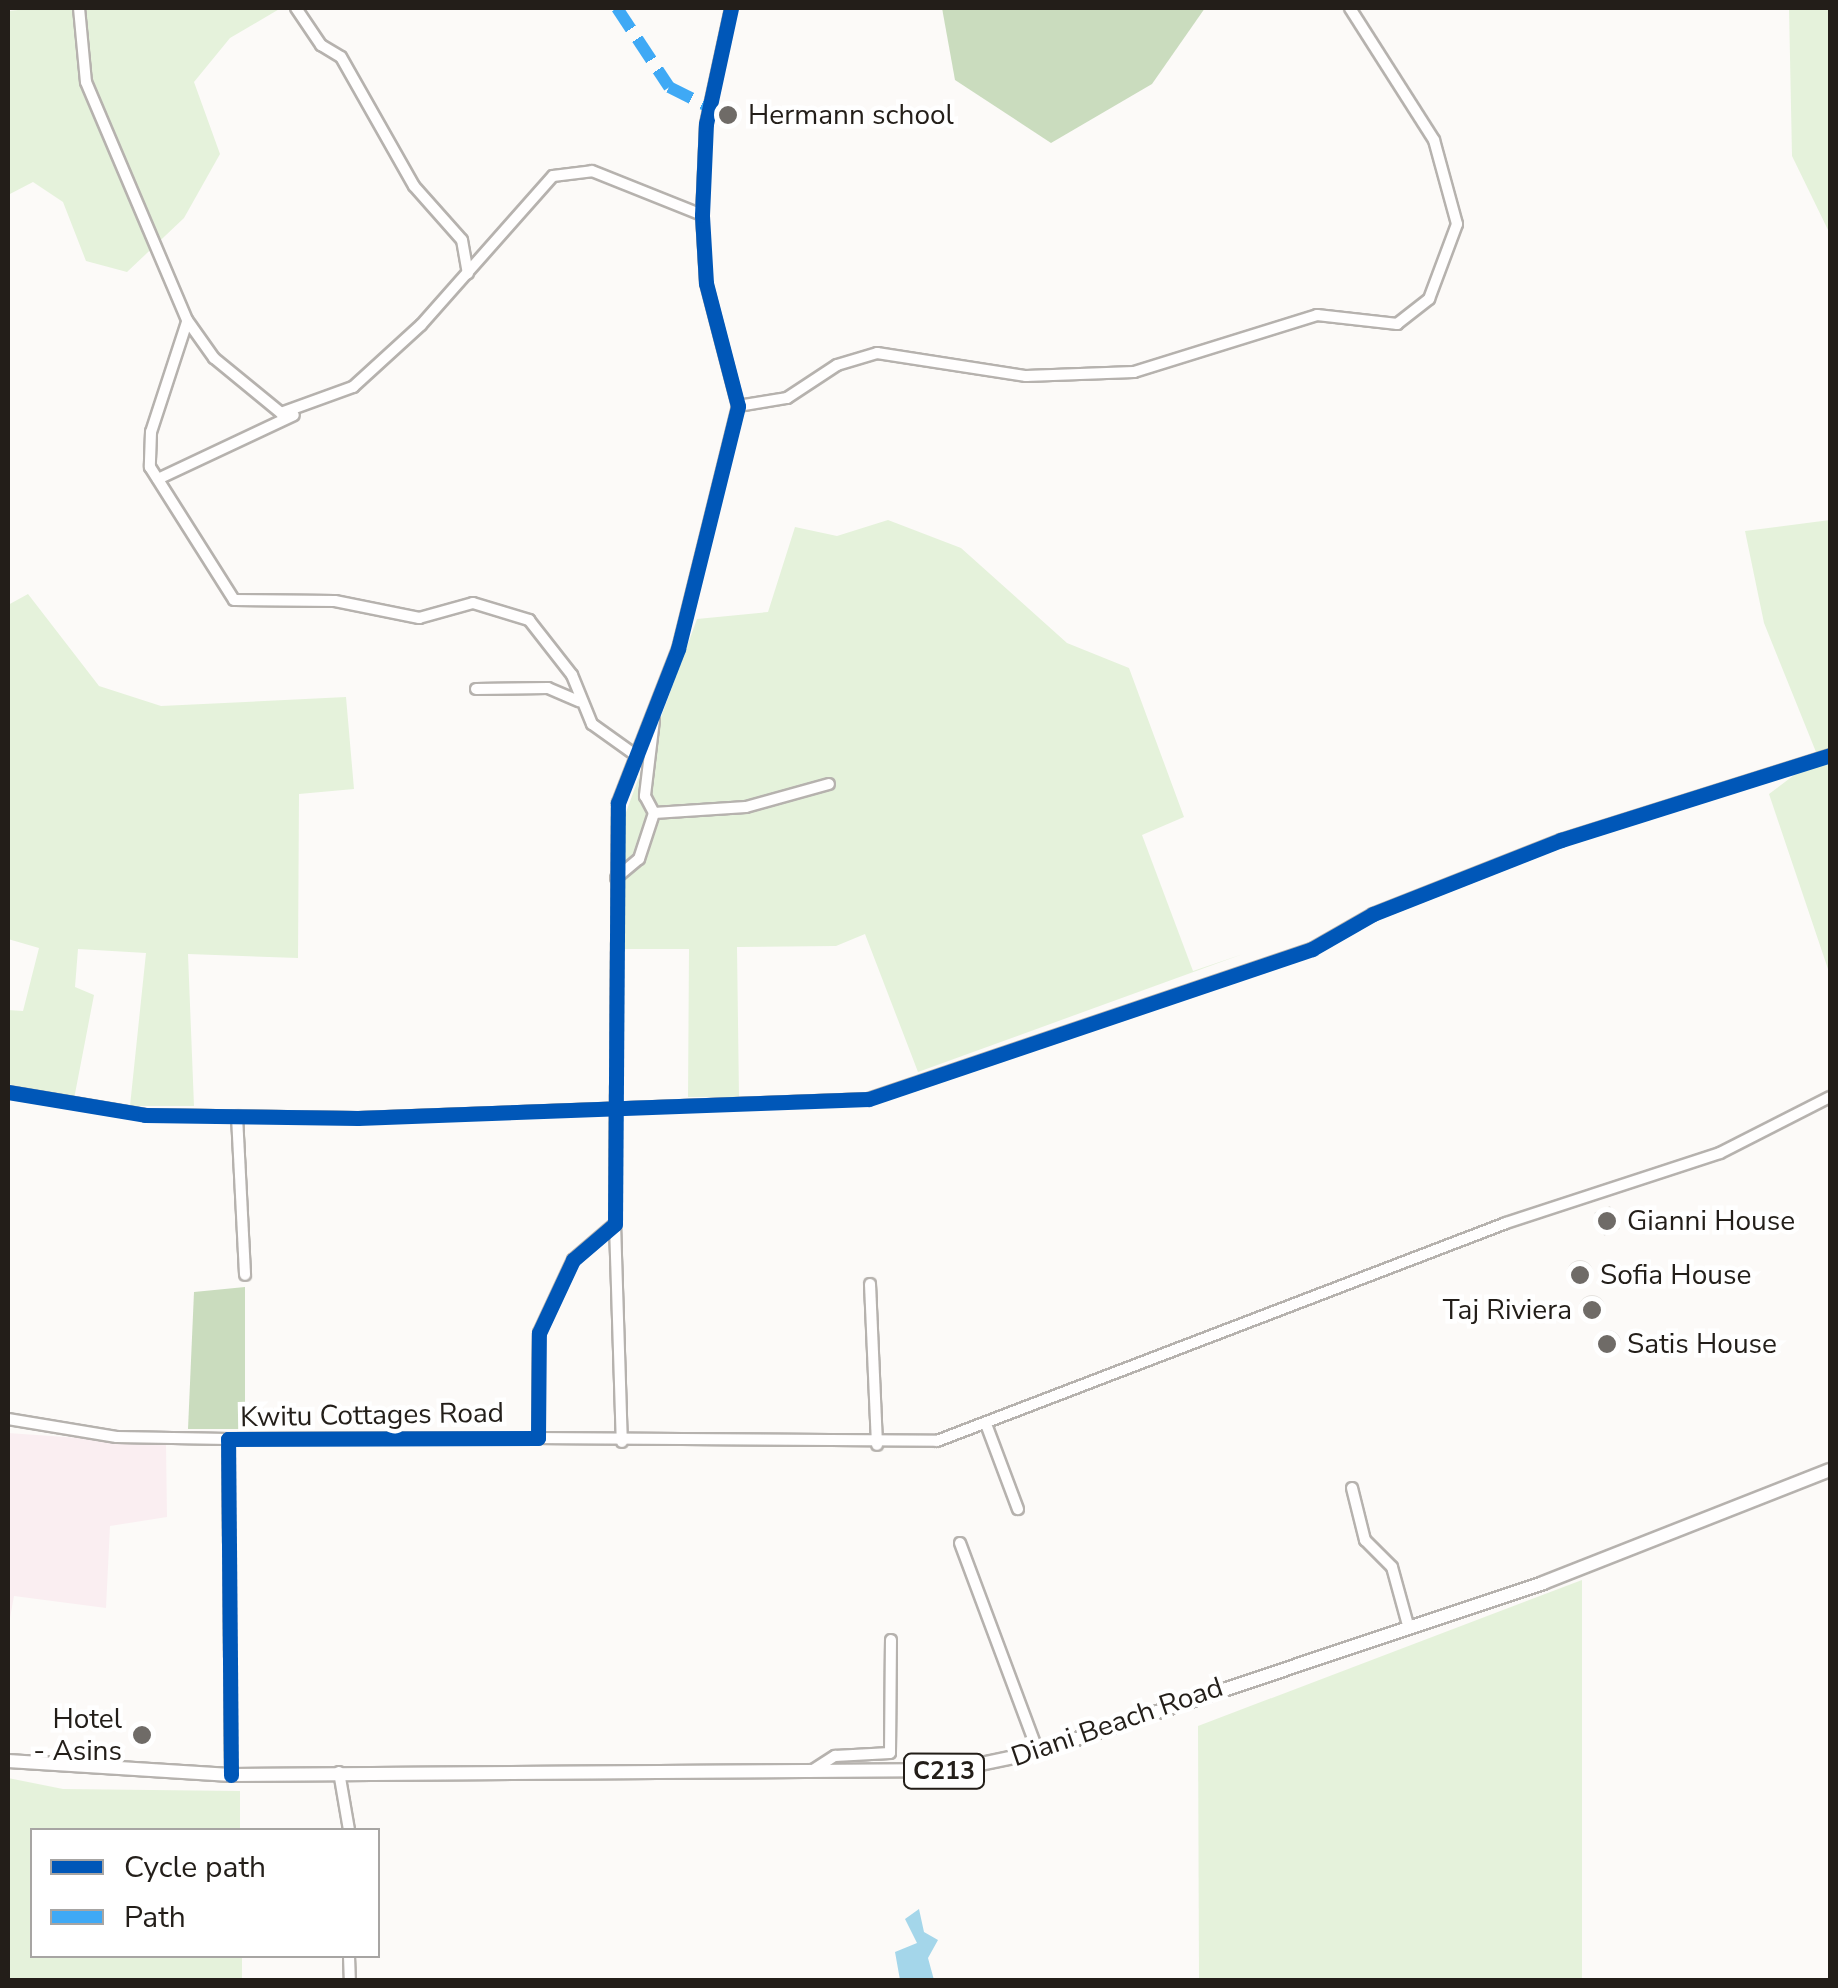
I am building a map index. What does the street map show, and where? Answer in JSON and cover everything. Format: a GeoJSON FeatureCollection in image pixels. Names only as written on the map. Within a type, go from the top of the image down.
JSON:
{"type":"FeatureCollection","features":[{"type":"Feature","properties":{"kind":"main road","name":"Diani Beach Road"},"geometry":{"type":"LineString","coordinates":[[8,1761],[232,1775],[952,1770],[1038,1752],[1408,1624],[1543,1583],[1830,1470]]}},
{"type":"Feature","properties":{"kind":"street"},"geometry":{"type":"LineString","coordinates":[[79,8],[86,82],[188,320],[214,358],[278,412],[303,409]]}},
{"type":"Feature","properties":{"kind":"street"},"geometry":{"type":"LineString","coordinates":[[296,8],[320,45],[341,56],[414,186],[462,240],[468,273]]}},
{"type":"Feature","properties":{"kind":"street"},"geometry":{"type":"LineString","coordinates":[[622,1442],[615,1224],[618,803],[634,754],[656,709],[713,529],[738,406],[706,283],[702,215],[706,124],[732,8]]}},
{"type":"Feature","properties":{"kind":"street"},"geometry":{"type":"LineString","coordinates":[[738,406],[787,398],[837,365],[877,353],[1026,376],[1134,372],[1318,315],[1377,328],[1406,318],[1429,299],[1455,235],[1455,209],[1444,164],[1408,89],[1350,8]]}},
{"type":"Feature","properties":{"kind":"street"},"geometry":{"type":"LineString","coordinates":[[158,479],[353,387],[468,273],[543,184],[576,168],[702,215]]}},
{"type":"Feature","properties":{"kind":"street"},"geometry":{"type":"LineString","coordinates":[[188,320],[148,452],[158,479],[234,600],[336,600],[419,618],[473,603],[539,628],[572,674],[579,701],[592,724],[634,754]]}},
{"type":"Feature","properties":{"kind":"street"},"geometry":{"type":"LineString","coordinates":[[476,689],[548,688],[579,701]]}},
{"type":"Feature","properties":{"kind":"street"},"geometry":{"type":"LineString","coordinates":[[616,878],[639,859],[654,813],[645,796],[656,709]]}},
{"type":"Feature","properties":{"kind":"street"},"geometry":{"type":"LineString","coordinates":[[8,1092],[105,1111],[237,1116],[617,1107],[886,1095],[1312,949],[1372,914],[1561,840],[1830,756]]}},
{"type":"Feature","properties":{"kind":"street"},"geometry":{"type":"LineString","coordinates":[[654,813],[746,807],[829,784]]}},
{"type":"Feature","properties":{"kind":"street","name":"Kwitu Cottages Road"},"geometry":{"type":"LineString","coordinates":[[232,1775],[228,1439],[537,1432],[622,1442],[877,1445],[937,1442],[1506,1223],[1720,1153],[1830,1097]]}},
{"type":"Feature","properties":{"kind":"street"},"geometry":{"type":"LineString","coordinates":[[237,1116],[245,1275]]}},
{"type":"Feature","properties":{"kind":"street"},"geometry":{"type":"LineString","coordinates":[[537,1432],[544,1320],[574,1260],[615,1224]]}},
{"type":"Feature","properties":{"kind":"street"},"geometry":{"type":"LineString","coordinates":[[870,1284],[877,1445]]}},
{"type":"Feature","properties":{"kind":"street"},"geometry":{"type":"LineString","coordinates":[[8,1419],[117,1436],[228,1439]]}},
{"type":"Feature","properties":{"kind":"street"},"geometry":{"type":"LineString","coordinates":[[986,1424],[1018,1509]]}},
{"type":"Feature","properties":{"kind":"street"},"geometry":{"type":"LineString","coordinates":[[1352,1488],[1365,1540],[1392,1567],[1408,1624]]}},
{"type":"Feature","properties":{"kind":"street"},"geometry":{"type":"LineString","coordinates":[[960,1542],[1038,1752]]}},
{"type":"Feature","properties":{"kind":"street"},"geometry":{"type":"LineString","coordinates":[[810,1773],[835,1756],[890,1752],[891,1640]]}},
{"type":"Feature","properties":{"kind":"street"},"geometry":{"type":"LineString","coordinates":[[339,1772],[349,1828]]}},
{"type":"Feature","properties":{"kind":"shaded area"},"geometry":{"type":"Polygon","coordinates":[[[8,1433],[166,1444],[167,1517],[110,1526],[106,1608],[14,1596],[8,1629],[8,1433]]]}},
{"type":"Feature","properties":{"kind":"green space"},"geometry":{"type":"Polygon","coordinates":[[[281,8],[230,38],[194,82],[220,154],[184,218],[127,272],[86,261],[63,202],[33,182],[8,195],[8,11],[281,8]]]}},
{"type":"Feature","properties":{"kind":"green space"},"geometry":{"type":"Polygon","coordinates":[[[942,8],[1205,8],[1152,84],[1051,143],[955,80],[942,8]]]}},
{"type":"Feature","properties":{"kind":"green space"},"geometry":{"type":"Polygon","coordinates":[[[1789,8],[1830,8],[1830,234],[1792,156],[1789,8]]]}},
{"type":"Feature","properties":{"kind":"green space"},"geometry":{"type":"Polygon","coordinates":[[[888,520],[961,548],[1067,643],[1129,668],[1184,817],[1142,835],[1193,971],[1243,954],[918,1072],[865,934],[836,946],[737,947],[739,1097],[688,1097],[689,949],[624,949],[625,815],[697,619],[768,612],[795,527],[837,536],[888,520]]]}},
{"type":"Feature","properties":{"kind":"green space"},"geometry":{"type":"Polygon","coordinates":[[[1830,520],[1830,975],[1769,794],[1818,757],[1764,623],[1745,531],[1830,520]]]}},
{"type":"Feature","properties":{"kind":"green space"},"geometry":{"type":"Polygon","coordinates":[[[28,594],[99,686],[161,706],[346,697],[354,789],[299,794],[298,958],[188,954],[194,1106],[130,1106],[146,953],[78,949],[75,987],[94,995],[74,1099],[8,1084],[8,1010],[23,1011],[39,948],[8,939],[8,605],[28,594]]]}},
{"type":"Feature","properties":{"kind":"green space"},"geometry":{"type":"Polygon","coordinates":[[[245,1287],[245,1429],[188,1429],[194,1292],[245,1287]]]}},
{"type":"Feature","properties":{"kind":"green space"},"geometry":{"type":"Polygon","coordinates":[[[1582,1580],[1582,1980],[1199,1980],[1198,1726],[1582,1580]]]}},
{"type":"Feature","properties":{"kind":"green space"},"geometry":{"type":"Polygon","coordinates":[[[8,1778],[63,1789],[240,1791],[240,1828],[30,1828],[30,1958],[242,1958],[242,1980],[8,1980],[8,1778]]]}},
{"type":"Feature","properties":{"kind":"water"},"geometry":{"type":"Polygon","coordinates":[[[919,1909],[924,1932],[938,1940],[928,1958],[934,1980],[900,1980],[895,1952],[917,1943],[905,1919],[919,1909]]]}},
{"type":"Feature","properties":{"kind":"building","name":"Gianni House"},"geometry":{"type":"Polygon","coordinates":[[[1610,1206],[1620,1229],[1604,1236],[1594,1213],[1610,1206]]]}},
{"type":"Feature","properties":{"kind":"building","name":"Sofia House"},"geometry":{"type":"Polygon","coordinates":[[[1580,1260],[1589,1264],[1593,1273],[1589,1282],[1580,1286],[1571,1282],[1567,1273],[1571,1264],[1580,1260]]]}},
{"type":"Feature","properties":{"kind":"building","name":"Taj Riviera"},"geometry":{"type":"Polygon","coordinates":[[[1592,1295],[1601,1299],[1605,1308],[1601,1317],[1592,1321],[1583,1317],[1579,1308],[1583,1299],[1592,1295]]]}},
{"type":"Feature","properties":{"kind":"building","name":"Satis House"},"geometry":{"type":"Polygon","coordinates":[[[1608,1330],[1617,1334],[1621,1343],[1617,1352],[1608,1356],[1599,1352],[1595,1343],[1599,1334],[1608,1330]]]}},
{"type":"Feature","properties":{"kind":"marked path"},"geometry":{"type":"LineString","coordinates":[[617,8],[669,87],[709,107]]}},
{"type":"Feature","properties":{"kind":"cycle path"},"geometry":{"type":"LineString","coordinates":[[231,1775],[228,1439],[538,1438],[539,1333],[573,1260],[615,1224],[618,803],[678,649],[738,406],[706,283],[702,215],[706,124],[731,8]]}},
{"type":"Feature","properties":{"kind":"cycle path"},"geometry":{"type":"LineString","coordinates":[[8,1092],[145,1115],[358,1118],[869,1099],[1312,949],[1373,914],[1561,840],[1830,755]]}},
{"type":"Feature","properties":{"kind":"place","name":"Hermann school"},"geometry":{"type":"Point","coordinates":[728,115]}},
{"type":"Feature","properties":{"kind":"place","name":"Gianni House"},"geometry":{"type":"Point","coordinates":[1607,1221]}},
{"type":"Feature","properties":{"kind":"place","name":"Sofia House"},"geometry":{"type":"Point","coordinates":[1580,1275]}},
{"type":"Feature","properties":{"kind":"place","name":"Taj Riviera"},"geometry":{"type":"Point","coordinates":[1592,1310]}},
{"type":"Feature","properties":{"kind":"place","name":"Satis House"},"geometry":{"type":"Point","coordinates":[1607,1344]}},
{"type":"Feature","properties":{"kind":"place","name":"Hotel - Asins"},"geometry":{"type":"Point","coordinates":[142,1735]}}]}
